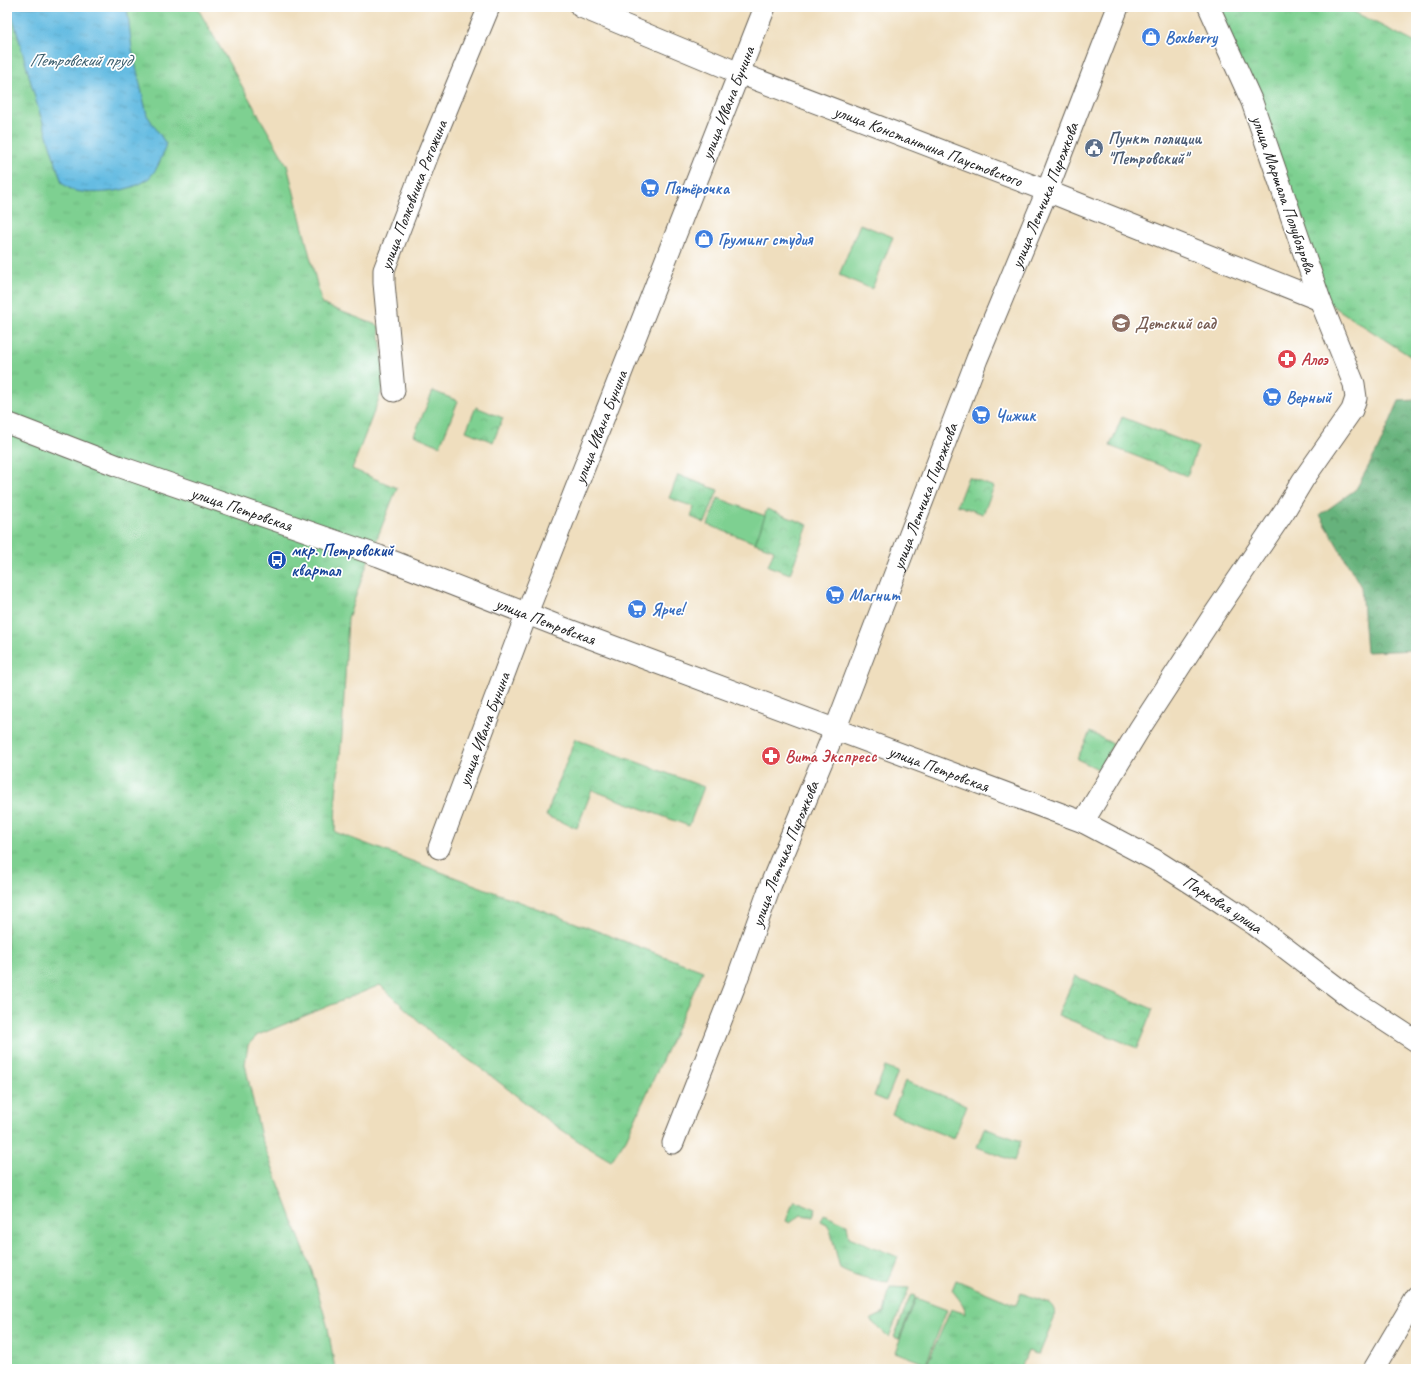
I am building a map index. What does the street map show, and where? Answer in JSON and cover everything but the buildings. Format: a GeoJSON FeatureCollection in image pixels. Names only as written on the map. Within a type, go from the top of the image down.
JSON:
{"type":"FeatureCollection","features":[{"type":"Feature","properties":{"kind":"street","name":"улица Полковника Рогожина"},"geometry":{"type":"LineString","coordinates":[[394,391],[384,270],[429,152],[489,7]]}},
{"type":"Feature","properties":{"kind":"street","name":"улица Константина Паустовского"},"geometry":{"type":"LineString","coordinates":[[581,7],[739,72],[1047,191],[1320,300]]}},
{"type":"Feature","properties":{"kind":"street","name":"улица Ивана Бунина"},"geometry":{"type":"LineString","coordinates":[[439,848],[527,613],[765,7]]}},
{"type":"Feature","properties":{"kind":"street","name":"улица Летчика Пирожкова"},"geometry":{"type":"LineString","coordinates":[[672,1142],[735,984],[771,884],[835,730],[977,359],[1047,191],[1118,7]]}},
{"type":"Feature","properties":{"kind":"street","name":"улица Маршала Полубоярова"},"geometry":{"type":"LineString","coordinates":[[1083,822],[1140,728],[1211,619],[1285,510],[1303,480],[1352,410],[1356,398],[1354,384],[1320,300],[1252,102],[1209,7]]}},
{"type":"Feature","properties":{"kind":"street","name":"улица Петровская"},"geometry":{"type":"LineString","coordinates":[[7,422],[118,466],[378,556],[562,627],[1083,822]]}},
{"type":"Feature","properties":{"kind":"street","name":"Парковая улица"},"geometry":{"type":"LineString","coordinates":[[1083,822],[1155,860],[1213,896],[1273,938],[1352,999],[1416,1041]]}},
{"type":"Feature","properties":{"kind":"street"},"geometry":{"type":"LineString","coordinates":[[1374,1369],[1416,1298]]}},
{"type":"Feature","properties":{"kind":"green space"},"geometry":{"type":"Polygon","coordinates":[[[7,7],[197,7],[287,165],[322,304],[379,326],[385,383],[352,469],[397,488],[367,564],[348,618],[342,735],[336,795],[335,832],[703,971],[626,1139],[611,1161],[584,1145],[546,1119],[486,1072],[436,1037],[380,985],[258,1035],[248,1045],[245,1064],[261,1137],[313,1274],[328,1328],[335,1369],[7,1369],[7,7]]]}},
{"type":"Feature","properties":{"kind":"green space"},"geometry":{"type":"Polygon","coordinates":[[[1216,7],[1344,7],[1416,43],[1416,360],[1322,299],[1216,7]]]}},
{"type":"Feature","properties":{"kind":"green space"},"geometry":{"type":"Polygon","coordinates":[[[860,224],[893,237],[872,289],[839,275],[860,224]]]}},
{"type":"Feature","properties":{"kind":"green space"},"geometry":{"type":"Polygon","coordinates":[[[433,391],[458,401],[440,446],[414,435],[433,391]]]}},
{"type":"Feature","properties":{"kind":"green space"},"geometry":{"type":"Polygon","coordinates":[[[1416,400],[1416,650],[1366,652],[1361,587],[1320,515],[1356,489],[1379,447],[1399,401],[1416,400]]]}},
{"type":"Feature","properties":{"kind":"green space"},"geometry":{"type":"Polygon","coordinates":[[[476,407],[503,418],[493,442],[466,431],[476,407]]]}},
{"type":"Feature","properties":{"kind":"green space"},"geometry":{"type":"Polygon","coordinates":[[[1122,417],[1198,447],[1187,476],[1110,446],[1122,417]]]}},
{"type":"Feature","properties":{"kind":"green space"},"geometry":{"type":"Polygon","coordinates":[[[678,475],[718,490],[705,523],[691,517],[694,507],[669,498],[678,475]]]}},
{"type":"Feature","properties":{"kind":"green space"},"geometry":{"type":"Polygon","coordinates":[[[968,477],[994,487],[983,514],[957,505],[968,477]]]}},
{"type":"Feature","properties":{"kind":"green space"},"geometry":{"type":"Polygon","coordinates":[[[718,498],[765,516],[755,543],[708,525],[718,498]]]}},
{"type":"Feature","properties":{"kind":"green space"},"geometry":{"type":"Polygon","coordinates":[[[767,509],[808,525],[790,574],[768,566],[774,550],[755,543],[767,509]]]}},
{"type":"Feature","properties":{"kind":"green space"},"geometry":{"type":"Polygon","coordinates":[[[1090,732],[1113,744],[1100,770],[1077,759],[1090,732]]]}},
{"type":"Feature","properties":{"kind":"green space"},"geometry":{"type":"Polygon","coordinates":[[[575,739],[704,787],[689,826],[592,790],[577,828],[546,816],[575,739]]]}},
{"type":"Feature","properties":{"kind":"green space"},"geometry":{"type":"Polygon","coordinates":[[[1075,976],[1153,1009],[1137,1048],[1058,1015],[1075,976]]]}},
{"type":"Feature","properties":{"kind":"green space"},"geometry":{"type":"Polygon","coordinates":[[[885,1067],[898,1072],[886,1101],[874,1096],[885,1067]]]}},
{"type":"Feature","properties":{"kind":"green space"},"geometry":{"type":"Polygon","coordinates":[[[905,1081],[967,1105],[954,1139],[892,1114],[905,1081]]]}},
{"type":"Feature","properties":{"kind":"green space"},"geometry":{"type":"Polygon","coordinates":[[[984,1128],[1021,1141],[1014,1161],[977,1147],[984,1128]]]}},
{"type":"Feature","properties":{"kind":"green space"},"geometry":{"type":"Polygon","coordinates":[[[794,1200],[816,1209],[813,1217],[801,1215],[790,1223],[786,1221],[794,1200]]]}},
{"type":"Feature","properties":{"kind":"green space"},"geometry":{"type":"Polygon","coordinates":[[[824,1214],[847,1224],[849,1237],[898,1257],[888,1282],[863,1277],[840,1268],[830,1229],[827,1224],[821,1221],[824,1214]]]}},
{"type":"Feature","properties":{"kind":"green space"},"geometry":{"type":"Polygon","coordinates":[[[956,1280],[1016,1305],[1021,1293],[1049,1303],[1053,1308],[1054,1319],[1039,1355],[1028,1351],[1022,1366],[1029,1369],[925,1369],[951,1309],[966,1314],[962,1304],[952,1290],[956,1280]]]}},
{"type":"Feature","properties":{"kind":"green space"},"geometry":{"type":"Polygon","coordinates":[[[890,1287],[909,1288],[889,1337],[870,1320],[884,1313],[890,1287]]]}},
{"type":"Feature","properties":{"kind":"green space"},"geometry":{"type":"Polygon","coordinates":[[[910,1296],[916,1296],[899,1339],[894,1337],[910,1296]]]}},
{"type":"Feature","properties":{"kind":"green space"},"geometry":{"type":"Polygon","coordinates":[[[916,1298],[947,1310],[926,1364],[895,1352],[916,1298]]]}},
{"type":"Feature","properties":{"kind":"water","name":"Петровский пруд"},"geometry":{"type":"Polygon","coordinates":[[[10,7],[127,7],[132,49],[147,115],[166,144],[162,158],[150,177],[135,186],[125,189],[93,193],[75,191],[62,183],[36,101],[10,7]]]}},
{"type":"Feature","properties":{"kind":"place","name":"Boxberry"},"geometry":{"type":"Point","coordinates":[1151,37]}},
{"type":"Feature","properties":{"kind":"place","name":"Пункт полиции \"Петровский\""},"geometry":{"type":"Point","coordinates":[1094,148]}},
{"type":"Feature","properties":{"kind":"place","name":"Пятёрочка"},"geometry":{"type":"Point","coordinates":[650,188]}},
{"type":"Feature","properties":{"kind":"place","name":"Груминг студия"},"geometry":{"type":"Point","coordinates":[704,239]}},
{"type":"Feature","properties":{"kind":"place","name":"Детский сад"},"geometry":{"type":"Point","coordinates":[1121,323]}},
{"type":"Feature","properties":{"kind":"place","name":"Алоэ"},"geometry":{"type":"Point","coordinates":[1287,359]}},
{"type":"Feature","properties":{"kind":"place","name":"Верный"},"geometry":{"type":"Point","coordinates":[1272,397]}},
{"type":"Feature","properties":{"kind":"place","name":"Чижик"},"geometry":{"type":"Point","coordinates":[981,415]}},
{"type":"Feature","properties":{"kind":"place","name":"мкр. Петровский квартал"},"geometry":{"type":"Point","coordinates":[277,560]}},
{"type":"Feature","properties":{"kind":"place","name":"Магнит"},"geometry":{"type":"Point","coordinates":[835,595]}},
{"type":"Feature","properties":{"kind":"place","name":"Ярче!"},"geometry":{"type":"Point","coordinates":[637,609]}},
{"type":"Feature","properties":{"kind":"place","name":"Вита Экспресс"},"geometry":{"type":"Point","coordinates":[771,756]}}]}
